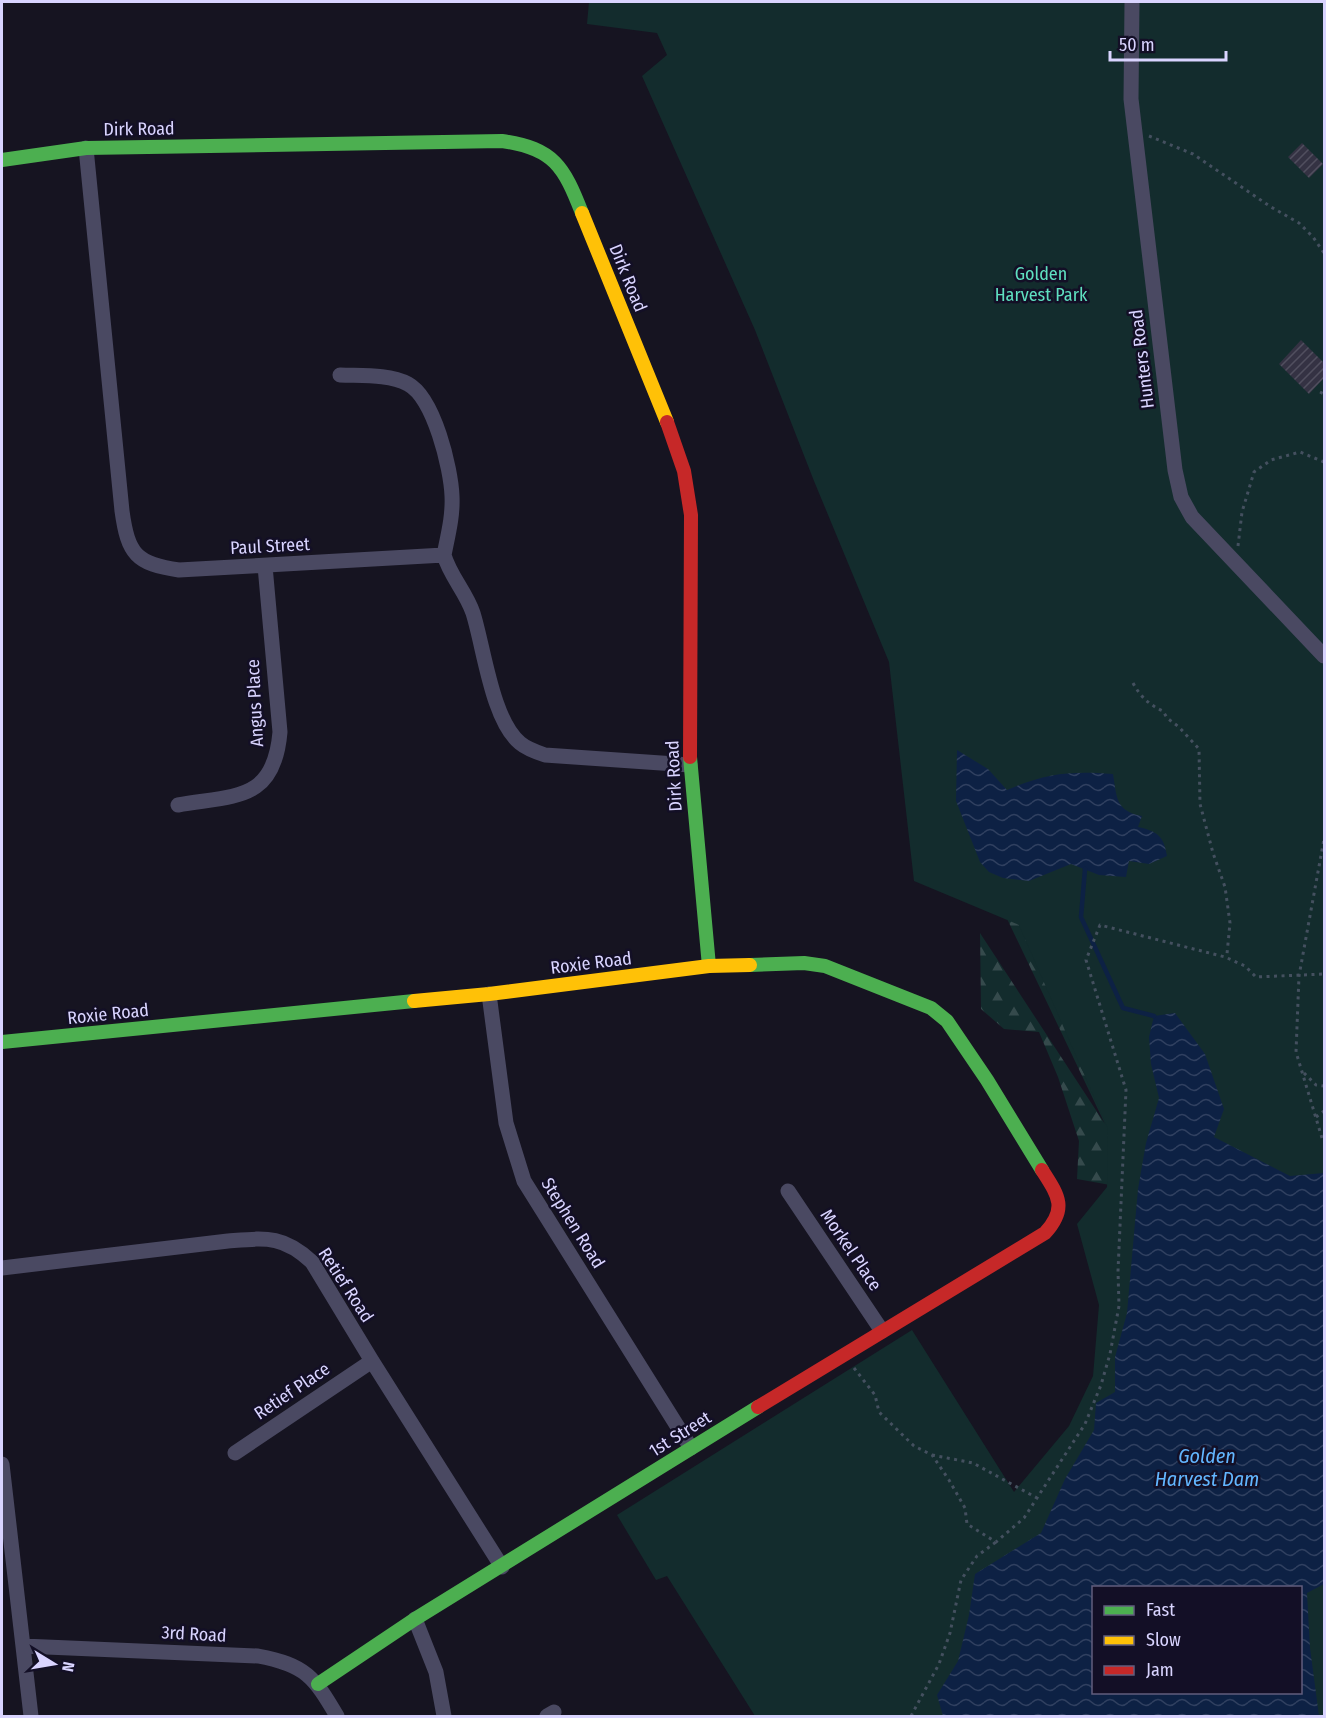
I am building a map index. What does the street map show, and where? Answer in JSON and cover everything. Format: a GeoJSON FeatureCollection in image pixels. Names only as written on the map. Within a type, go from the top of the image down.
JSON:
{"type":"FeatureCollection","features":[{"type":"Feature","properties":{"kind":"street","name":"Hunters Road"},"geometry":{"type":"LineString","coordinates":[[1132,2],[1131,99],[1134,130],[1175,470],[1181,497],[1192,517],[1209,537],[1237,563],[1324,656]]}},
{"type":"Feature","properties":{"kind":"street","name":"Dirk Road"},"geometry":{"type":"LineString","coordinates":[[2,160],[86,147],[502,141],[521,143],[543,152],[561,167],[572,188],[665,416],[684,471],[691,516],[690,765],[709,966]]}},
{"type":"Feature","properties":{"kind":"street","name":"Paul Street"},"geometry":{"type":"LineString","coordinates":[[86,147],[126,536],[132,550],[140,558],[156,567],[179,570],[444,555]]}},
{"type":"Feature","properties":{"kind":"street"},"geometry":{"type":"LineString","coordinates":[[340,375],[398,380],[413,387],[423,398],[440,437],[451,482],[451,526],[444,555],[447,567],[473,612],[503,722],[519,742],[545,755],[690,765]]}},
{"type":"Feature","properties":{"kind":"street","name":"Angus Place"},"geometry":{"type":"LineString","coordinates":[[178,805],[248,792],[272,770],[278,752],[280,732],[265,566]]}},
{"type":"Feature","properties":{"kind":"street","name":"Roxie Road"},"geometry":{"type":"LineString","coordinates":[[2,1042],[489,994],[709,966],[804,963],[825,966],[931,1008],[947,1021],[987,1080],[1049,1180],[1060,1204],[1059,1215]]}},
{"type":"Feature","properties":{"kind":"street","name":"Stephen Road"},"geometry":{"type":"LineString","coordinates":[[489,994],[506,1123],[524,1181],[691,1448]]}},
{"type":"Feature","properties":{"kind":"street","name":"Morkel Place"},"geometry":{"type":"LineString","coordinates":[[788,1191],[882,1331]]}},
{"type":"Feature","properties":{"kind":"street","name":"1st Street"},"geometry":{"type":"LineString","coordinates":[[318,1684],[415,1619],[847,1352],[1045,1233],[1056,1222],[1059,1215]]}},
{"type":"Feature","properties":{"kind":"street","name":"Retief Road"},"geometry":{"type":"LineString","coordinates":[[2,1268],[228,1241],[264,1239],[282,1242],[298,1250],[312,1263],[502,1567]]}},
{"type":"Feature","properties":{"kind":"street","name":"Retief Place"},"geometry":{"type":"LineString","coordinates":[[235,1453],[372,1361]]}},
{"type":"Feature","properties":{"kind":"street"},"geometry":{"type":"LineString","coordinates":[[2,1464],[31,1716]]}},
{"type":"Feature","properties":{"kind":"street"},"geometry":{"type":"LineString","coordinates":[[415,1619],[436,1672],[444,1716]]}},
{"type":"Feature","properties":{"kind":"street","name":"3rd Road"},"geometry":{"type":"LineString","coordinates":[[23,1646],[258,1656],[278,1660],[299,1668],[318,1684],[337,1716]]}},
{"type":"Feature","properties":{"kind":"path"},"geometry":{"type":"LineString","coordinates":[[1134,130],[1193,154],[1271,207],[1299,223],[1324,253]]}},
{"type":"Feature","properties":{"kind":"path"},"geometry":{"type":"LineString","coordinates":[[1320,392],[1324,394]]}},
{"type":"Feature","properties":{"kind":"path"},"geometry":{"type":"LineString","coordinates":[[1237,563],[1242,512],[1254,472],[1271,460],[1300,452],[1324,462]]}},
{"type":"Feature","properties":{"kind":"path"},"geometry":{"type":"LineString","coordinates":[[1132,683],[1151,706],[1163,711],[1167,718],[1179,726],[1199,749],[1200,804],[1225,887],[1230,923],[1225,957]]}},
{"type":"Feature","properties":{"kind":"path"},"geometry":{"type":"LineString","coordinates":[[1322,1138],[1296,1052],[1299,976],[1324,839]]}},
{"type":"Feature","properties":{"kind":"path"},"geometry":{"type":"LineString","coordinates":[[910,1716],[939,1665],[950,1633],[961,1580],[977,1556],[1024,1518],[1038,1498],[1085,1424],[1101,1385],[1110,1354],[1119,1306],[1120,1213],[1126,1090],[1086,960],[1100,925],[1225,957],[1245,966],[1256,977],[1324,974]]}},
{"type":"Feature","properties":{"kind":"path"},"geometry":{"type":"LineString","coordinates":[[1302,1072],[1316,1085],[1324,1086]]}},
{"type":"Feature","properties":{"kind":"path"},"geometry":{"type":"LineString","coordinates":[[1316,1117],[1324,1111]]}},
{"type":"Feature","properties":{"kind":"path"},"geometry":{"type":"LineString","coordinates":[[847,1352],[855,1371],[875,1395],[879,1412],[915,1446],[932,1455],[973,1463],[1038,1498]]}},
{"type":"Feature","properties":{"kind":"path"},"geometry":{"type":"LineString","coordinates":[[932,1455],[950,1480],[965,1508],[967,1524],[996,1542]]}},
{"type":"Feature","properties":{"kind":"green space","name":"Golden Harvest Park"},"geometry":{"type":"Polygon","coordinates":[[[589,2],[1324,2],[1324,1716],[755,1716],[667,1576],[656,1580],[617,1515],[912,1330],[1014,1492],[1069,1426],[1093,1376],[1099,1305],[1077,1224],[1107,1187],[1108,1129],[1019,925],[914,881],[889,662],[814,481],[755,330],[642,76],[667,55],[657,33],[587,24],[589,2]]]}},
{"type":"Feature","properties":{"kind":"green space"},"geometry":{"type":"Polygon","coordinates":[[[980,862],[1003,878],[1138,1190],[1077,1179],[1079,1141],[1058,1077],[1039,1032],[1004,1029],[981,1009],[980,933],[1105,1124],[980,862]]]}},
{"type":"Feature","properties":{"kind":"water"},"geometry":{"type":"Polygon","coordinates":[[[957,750],[988,769],[1007,790],[1059,774],[1113,774],[1117,796],[1122,807],[1133,814],[1142,816],[1138,827],[1150,830],[1162,839],[1167,856],[1149,864],[1129,861],[1126,877],[1099,875],[1071,864],[1029,881],[1003,878],[989,872],[980,862],[956,801],[957,750]]]}},
{"type":"Feature","properties":{"kind":"water","name":"Golden Harvest Dam"},"geometry":{"type":"Polygon","coordinates":[[[1175,1013],[1205,1054],[1224,1109],[1214,1137],[1290,1176],[1324,1173],[1324,1584],[1307,1593],[1310,1648],[1319,1716],[943,1716],[937,1695],[958,1661],[969,1615],[975,1574],[1041,1533],[1065,1479],[1094,1430],[1096,1403],[1115,1392],[1115,1357],[1127,1313],[1138,1189],[1146,1143],[1159,1098],[1151,1064],[1149,1037],[1154,1016],[1175,1013]]]}},
{"type":"Feature","properties":{"kind":"building"},"geometry":{"type":"Polygon","coordinates":[[[1302,143],[1323,164],[1309,178],[1288,157],[1302,143]]]}},
{"type":"Feature","properties":{"kind":"building"},"geometry":{"type":"Polygon","coordinates":[[[1301,340],[1324,363],[1324,378],[1309,394],[1279,364],[1301,340]]]}},
{"type":"Feature","properties":{"kind":"waterway"},"geometry":{"type":"LineString","coordinates":[[1085,869],[1081,917],[1123,1008],[1154,1016]]}},
{"type":"Feature","properties":{"kind":"traffic: fast"},"geometry":{"type":"LineString","coordinates":[[2,160],[86,148],[502,141],[534,149],[555,162],[569,183],[582,213]]}},
{"type":"Feature","properties":{"kind":"traffic: fast"},"geometry":{"type":"LineString","coordinates":[[690,757],[709,966]]}},
{"type":"Feature","properties":{"kind":"traffic: fast"},"geometry":{"type":"LineString","coordinates":[[750,965],[804,963],[825,966],[931,1008],[947,1021],[987,1080],[1042,1170]]}},
{"type":"Feature","properties":{"kind":"traffic: fast"},"geometry":{"type":"LineString","coordinates":[[2,1042],[414,1001]]}},
{"type":"Feature","properties":{"kind":"traffic: fast"},"geometry":{"type":"LineString","coordinates":[[318,1684],[415,1619],[758,1407]]}},
{"type":"Feature","properties":{"kind":"traffic: slow"},"geometry":{"type":"LineString","coordinates":[[582,213],[667,422]]}},
{"type":"Feature","properties":{"kind":"traffic: slow"},"geometry":{"type":"LineString","coordinates":[[414,1001],[489,994],[709,966],[750,965]]}},
{"type":"Feature","properties":{"kind":"traffic: jam"},"geometry":{"type":"LineString","coordinates":[[667,422],[684,471],[691,515],[690,757]]}},
{"type":"Feature","properties":{"kind":"traffic: jam"},"geometry":{"type":"LineString","coordinates":[[758,1407],[1045,1233],[1056,1216],[1058,1202],[1042,1170]]}}]}
